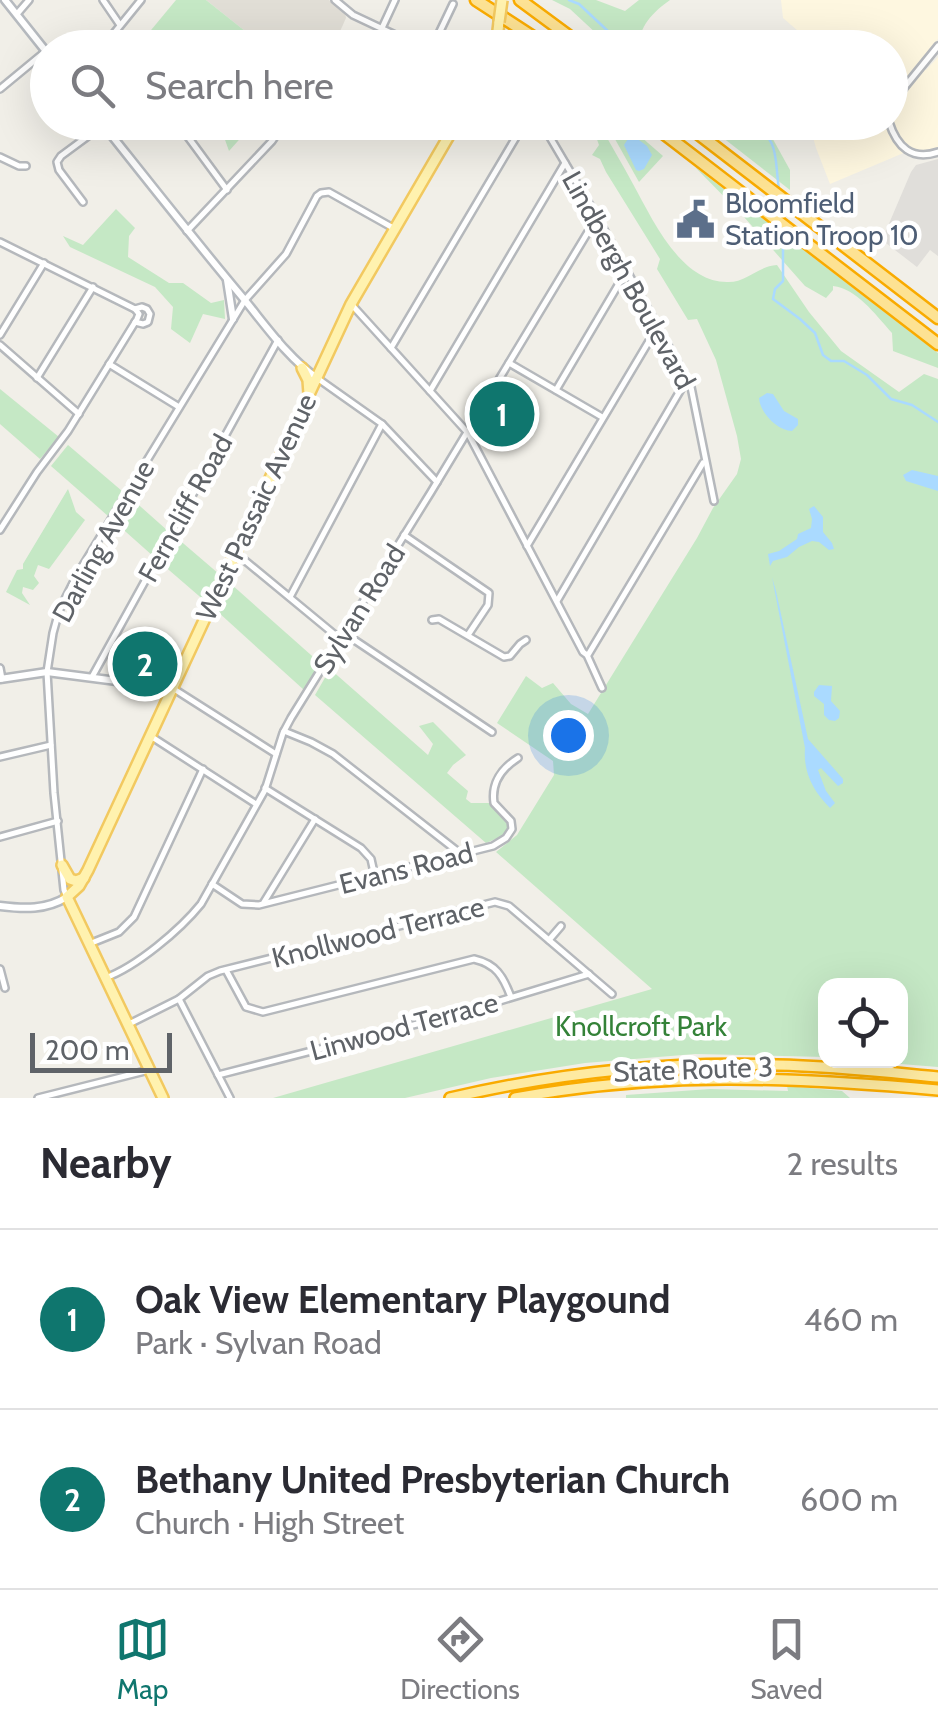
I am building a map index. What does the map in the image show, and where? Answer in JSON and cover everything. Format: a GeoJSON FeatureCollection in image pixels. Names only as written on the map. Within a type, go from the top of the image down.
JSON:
{"type":"FeatureCollection","features":[{"type":"Feature","properties":{"kind":"highway"},"geometry":{"type":"LineString","coordinates":[[476,0],[522,30]]}},
{"type":"Feature","properties":{"kind":"highway"},"geometry":{"type":"LineString","coordinates":[[520,0],[560,30]]}},
{"type":"Feature","properties":{"kind":"highway"},"geometry":{"type":"LineString","coordinates":[[672,140],[938,344]]}},
{"type":"Feature","properties":{"kind":"highway"},"geometry":{"type":"LineString","coordinates":[[706,140],[938,318]]}},
{"type":"Feature","properties":{"kind":"highway","name":"State Route 3"},"geometry":{"type":"LineString","coordinates":[[450,1098],[569,1076],[673,1066],[778,1065],[938,1077]]}},
{"type":"Feature","properties":{"kind":"highway","name":"State Route 3"},"geometry":{"type":"LineString","coordinates":[[514,1098],[623,1083],[710,1078],[814,1080],[938,1090]]}},
{"type":"Feature","properties":{"kind":"main road"},"geometry":{"type":"LineString","coordinates":[[6,0],[30,32]]}},
{"type":"Feature","properties":{"kind":"main road"},"geometry":{"type":"LineString","coordinates":[[498,30],[502,0]]}},
{"type":"Feature","properties":{"kind":"main road"},"geometry":{"type":"LineString","coordinates":[[115,140],[302,368],[309,395]]}},
{"type":"Feature","properties":{"kind":"main road","name":"West Passaic Avenue"},"geometry":{"type":"LineString","coordinates":[[67,897],[84,878],[352,304],[446,140]]}},
{"type":"Feature","properties":{"kind":"main road"},"geometry":{"type":"LineString","coordinates":[[226,278],[233,319]]}},
{"type":"Feature","properties":{"kind":"main road"},"geometry":{"type":"LineString","coordinates":[[302,368],[317,378]]}},
{"type":"Feature","properties":{"kind":"main road"},"geometry":{"type":"LineString","coordinates":[[1,679],[47,672],[171,688]]}},
{"type":"Feature","properties":{"kind":"main road"},"geometry":{"type":"LineString","coordinates":[[62,865],[70,879],[84,878]]}},
{"type":"Feature","properties":{"kind":"main road"},"geometry":{"type":"LineString","coordinates":[[0,906],[45,907],[67,897]]}},
{"type":"Feature","properties":{"kind":"main road","name":"Darling Avenue"},"geometry":{"type":"LineString","coordinates":[[67,897],[164,1098]]}},
{"type":"Feature","properties":{"kind":"street"},"geometry":{"type":"LineString","coordinates":[[16,14],[30,0]]}},
{"type":"Feature","properties":{"kind":"street"},"geometry":{"type":"LineString","coordinates":[[103,0],[120,25]]}},
{"type":"Feature","properties":{"kind":"street"},"geometry":{"type":"LineString","coordinates":[[116,30],[141,0]]}},
{"type":"Feature","properties":{"kind":"street"},"geometry":{"type":"LineString","coordinates":[[334,0],[354,15],[386,30]]}},
{"type":"Feature","properties":{"kind":"street"},"geometry":{"type":"LineString","coordinates":[[382,28],[395,0]]}},
{"type":"Feature","properties":{"kind":"street"},"geometry":{"type":"LineString","coordinates":[[440,30],[452,4]]}},
{"type":"Feature","properties":{"kind":"street"},"geometry":{"type":"LineString","coordinates":[[908,82],[938,46]]}},
{"type":"Feature","properties":{"kind":"street"},"geometry":{"type":"LineString","coordinates":[[0,89],[30,66]]}},
{"type":"Feature","properties":{"kind":"street"},"geometry":{"type":"LineString","coordinates":[[82,140],[57,162],[83,202]]}},
{"type":"Feature","properties":{"kind":"street"},"geometry":{"type":"LineString","coordinates":[[191,140],[227,190]]}},
{"type":"Feature","properties":{"kind":"street"},"geometry":{"type":"LineString","coordinates":[[187,231],[273,140]]}},
{"type":"Feature","properties":{"kind":"street"},"geometry":{"type":"LineString","coordinates":[[391,348],[514,140]]}},
{"type":"Feature","properties":{"kind":"street","name":"Lindbergh Boulevard"},"geometry":{"type":"LineString","coordinates":[[552,140],[687,380],[714,501]]}},
{"type":"Feature","properties":{"kind":"street"},"geometry":{"type":"LineString","coordinates":[[896,140],[908,152],[923,156],[938,152]]}},
{"type":"Feature","properties":{"kind":"street"},"geometry":{"type":"LineString","coordinates":[[0,157],[26,166]]}},
{"type":"Feature","properties":{"kind":"street"},"geometry":{"type":"LineString","coordinates":[[430,391],[565,163]]}},
{"type":"Feature","properties":{"kind":"street","name":"Darling Avenue"},"geometry":{"type":"LineString","coordinates":[[67,897],[47,672],[59,612],[233,319],[286,254],[314,200],[329,192],[395,228]]}},
{"type":"Feature","properties":{"kind":"street","name":"Sylvan Road"},"geometry":{"type":"LineString","coordinates":[[105,978],[124,971],[201,904],[257,805],[284,731],[597,217]]}},
{"type":"Feature","properties":{"kind":"street"},"geometry":{"type":"LineString","coordinates":[[0,242],[93,287],[138,314],[79,414],[0,530]]}},
{"type":"Feature","properties":{"kind":"street"},"geometry":{"type":"LineString","coordinates":[[0,335],[44,264]]}},
{"type":"Feature","properties":{"kind":"street"},"geometry":{"type":"LineString","coordinates":[[556,390],[627,270]]}},
{"type":"Feature","properties":{"kind":"street"},"geometry":{"type":"LineString","coordinates":[[37,378],[93,287]]}},
{"type":"Feature","properties":{"kind":"street"},"geometry":{"type":"LineString","coordinates":[[352,304],[467,432],[588,655],[602,688]]}},
{"type":"Feature","properties":{"kind":"street"},"geometry":{"type":"LineString","coordinates":[[135,309],[144,307],[150,314],[146,324],[135,322]]}},
{"type":"Feature","properties":{"kind":"street"},"geometry":{"type":"LineString","coordinates":[[527,546],[658,326]]}},
{"type":"Feature","properties":{"kind":"street","name":"Ferncliff Road"},"geometry":{"type":"LineString","coordinates":[[92,676],[278,340]]}},
{"type":"Feature","properties":{"kind":"street"},"geometry":{"type":"LineString","coordinates":[[0,345],[79,414]]}},
{"type":"Feature","properties":{"kind":"street"},"geometry":{"type":"LineString","coordinates":[[509,362],[603,417]]}},
{"type":"Feature","properties":{"kind":"street"},"geometry":{"type":"LineString","coordinates":[[109,364],[180,407]]}},
{"type":"Feature","properties":{"kind":"street"},"geometry":{"type":"LineString","coordinates":[[317,378],[382,424],[437,482]]}},
{"type":"Feature","properties":{"kind":"street"},"geometry":{"type":"LineString","coordinates":[[557,602],[687,380]]}},
{"type":"Feature","properties":{"kind":"street"},"geometry":{"type":"LineString","coordinates":[[290,597],[382,424]]}},
{"type":"Feature","properties":{"kind":"street"},"geometry":{"type":"LineString","coordinates":[[588,655],[704,460]]}},
{"type":"Feature","properties":{"kind":"street"},"geometry":{"type":"LineString","coordinates":[[404,536],[489,593],[488,604],[468,634]]}},
{"type":"Feature","properties":{"kind":"street"},"geometry":{"type":"LineString","coordinates":[[234,552],[342,636],[492,732]]}},
{"type":"Feature","properties":{"kind":"street"},"geometry":{"type":"LineString","coordinates":[[432,620],[439,619],[504,657],[526,640]]}},
{"type":"Feature","properties":{"kind":"street"},"geometry":{"type":"LineString","coordinates":[[0,668],[1,679]]}},
{"type":"Feature","properties":{"kind":"street"},"geometry":{"type":"LineString","coordinates":[[171,688],[276,754]]}},
{"type":"Feature","properties":{"kind":"street"},"geometry":{"type":"LineString","coordinates":[[284,731],[334,754],[462,854]]}},
{"type":"Feature","properties":{"kind":"street"},"geometry":{"type":"LineString","coordinates":[[150,736],[257,805]]}},
{"type":"Feature","properties":{"kind":"street"},"geometry":{"type":"LineString","coordinates":[[0,758],[51,745]]}},
{"type":"Feature","properties":{"kind":"street","name":"Evans Road"},"geometry":{"type":"LineString","coordinates":[[263,904],[493,846],[512,828],[511,821],[496,806],[493,790],[504,769],[518,758]]}},
{"type":"Feature","properties":{"kind":"street"},"geometry":{"type":"LineString","coordinates":[[90,944],[119,932],[134,917],[203,769]]}},
{"type":"Feature","properties":{"kind":"street"},"geometry":{"type":"LineString","coordinates":[[265,788],[367,853],[376,877]]}},
{"type":"Feature","properties":{"kind":"street"},"geometry":{"type":"LineString","coordinates":[[212,884],[242,904],[263,904],[315,819]]}},
{"type":"Feature","properties":{"kind":"street"},"geometry":{"type":"LineString","coordinates":[[0,837],[58,821]]}},
{"type":"Feature","properties":{"kind":"street","name":"Knollwood Terrace"},"geometry":{"type":"LineString","coordinates":[[127,1025],[179,998],[208,976],[495,902],[509,906],[612,994]]}},
{"type":"Feature","properties":{"kind":"street"},"geometry":{"type":"LineString","coordinates":[[549,940],[562,926]]}},
{"type":"Feature","properties":{"kind":"street"},"geometry":{"type":"LineString","coordinates":[[226,970],[246,1007],[263,1012],[474,959],[498,970],[510,997]]}},
{"type":"Feature","properties":{"kind":"street"},"geometry":{"type":"LineString","coordinates":[[0,970],[5,988]]}},
{"type":"Feature","properties":{"kind":"street","name":"Linwood Terrace"},"geometry":{"type":"LineString","coordinates":[[218,1075],[460,1013],[589,974]]}},
{"type":"Feature","properties":{"kind":"street"},"geometry":{"type":"LineString","coordinates":[[179,998],[230,1098]]}},
{"type":"Feature","properties":{"kind":"street"},"geometry":{"type":"LineString","coordinates":[[38,1098],[149,1070]]}},
{"type":"Feature","properties":{"kind":"shaded area"},"geometry":{"type":"Polygon","coordinates":[[[206,0],[329,0],[346,18],[341,30],[244,30],[206,0]]]}},
{"type":"Feature","properties":{"kind":"shaded area"},"geometry":{"type":"Polygon","coordinates":[[[781,0],[938,0],[938,39],[915,67],[926,70],[938,57],[938,147],[926,152],[913,149],[830,184],[814,140],[908,140],[908,30],[797,30],[783,18],[781,0]]]}},
{"type":"Feature","properties":{"kind":"shaded area"},"geometry":{"type":"Polygon","coordinates":[[[938,159],[938,256],[930,250],[917,267],[882,240],[911,172],[916,165],[938,159]]]}},
{"type":"Feature","properties":{"kind":"green space"},"geometry":{"type":"Polygon","coordinates":[[[176,0],[206,0],[244,30],[151,30],[176,0]]]}},
{"type":"Feature","properties":{"kind":"green space"},"geometry":{"type":"Polygon","coordinates":[[[552,0],[596,0],[625,11],[639,0],[670,0],[643,30],[593,30],[570,9],[552,0]]]}},
{"type":"Feature","properties":{"kind":"green space"},"geometry":{"type":"Polygon","coordinates":[[[225,140],[239,140],[229,151],[225,140]]]}},
{"type":"Feature","properties":{"kind":"green space","name":"Knollcroft Park"},"geometry":{"type":"Polygon","coordinates":[[[597,140],[608,140],[659,230],[695,271],[710,279],[734,282],[777,265],[841,351],[899,392],[924,374],[938,379],[938,1067],[908,1065],[908,978],[818,978],[818,1057],[695,1054],[585,1063],[491,1078],[405,1098],[273,1098],[652,989],[496,852],[517,835],[554,775],[553,761],[497,723],[526,676],[542,688],[553,683],[571,704],[588,714],[737,474],[741,459],[716,360],[697,319],[688,320],[657,269],[660,259],[600,159],[592,155],[599,145],[597,140]]]}},
{"type":"Feature","properties":{"kind":"green space"},"geometry":{"type":"Polygon","coordinates":[[[616,140],[645,140],[663,156],[639,182],[616,140]]]}},
{"type":"Feature","properties":{"kind":"green space"},"geometry":{"type":"Polygon","coordinates":[[[726,140],[773,140],[790,170],[790,190],[726,140]]]}},
{"type":"Feature","properties":{"kind":"green space"},"geometry":{"type":"Polygon","coordinates":[[[695,167],[938,353],[938,368],[893,351],[892,333],[850,292],[833,286],[826,298],[805,286],[695,167]]]}},
{"type":"Feature","properties":{"kind":"green space"},"geometry":{"type":"Polygon","coordinates":[[[116,209],[135,228],[129,236],[128,257],[169,283],[183,283],[211,303],[224,300],[225,319],[203,314],[190,343],[171,329],[173,307],[155,287],[70,247],[63,236],[83,245],[116,209]]]}},
{"type":"Feature","properties":{"kind":"green space"},"geometry":{"type":"Polygon","coordinates":[[[0,389],[59,437],[40,459],[0,424],[0,389]]]}},
{"type":"Feature","properties":{"kind":"green space"},"geometry":{"type":"Polygon","coordinates":[[[68,445],[122,491],[108,516],[51,466],[68,445]]]}},
{"type":"Feature","properties":{"kind":"green space"},"geometry":{"type":"Polygon","coordinates":[[[68,489],[76,512],[85,520],[49,569],[38,565],[34,576],[39,583],[33,590],[23,587],[22,593],[30,605],[6,592],[68,489]]]}},
{"type":"Feature","properties":{"kind":"green space"},"geometry":{"type":"Polygon","coordinates":[[[132,499],[168,531],[153,556],[117,524],[132,499]]]}},
{"type":"Feature","properties":{"kind":"green space"},"geometry":{"type":"Polygon","coordinates":[[[177,538],[219,574],[206,602],[162,564],[177,538]]]}},
{"type":"Feature","properties":{"kind":"green space"},"geometry":{"type":"Polygon","coordinates":[[[231,584],[320,663],[304,690],[218,612],[231,584]]]}},
{"type":"Feature","properties":{"kind":"green space"},"geometry":{"type":"Polygon","coordinates":[[[330,669],[428,755],[433,744],[419,726],[433,722],[466,755],[447,773],[468,791],[466,799],[471,803],[489,803],[510,824],[505,835],[486,843],[315,695],[330,669]]]}},
{"type":"Feature","properties":{"kind":"green space"},"geometry":{"type":"Polygon","coordinates":[[[787,1086],[842,1091],[850,1098],[626,1098],[710,1089],[788,1091],[787,1086]]]}},
{"type":"Feature","properties":{"kind":"water"},"geometry":{"type":"Polygon","coordinates":[[[627,140],[639,140],[647,146],[652,155],[644,169],[636,170],[624,145],[627,140]]]}},
{"type":"Feature","properties":{"kind":"water"},"geometry":{"type":"Polygon","coordinates":[[[773,394],[784,411],[798,419],[792,431],[776,425],[766,415],[759,398],[773,394]]]}},
{"type":"Feature","properties":{"kind":"water"},"geometry":{"type":"Polygon","coordinates":[[[912,470],[938,476],[938,491],[906,481],[903,475],[912,470]]]}},
{"type":"Feature","properties":{"kind":"water"},"geometry":{"type":"Polygon","coordinates":[[[814,506],[823,517],[823,532],[834,549],[812,541],[770,566],[768,554],[779,551],[811,528],[809,509],[814,506]]]}},
{"type":"Feature","properties":{"kind":"water"},"geometry":{"type":"Polygon","coordinates":[[[772,577],[808,739],[843,779],[838,786],[821,768],[818,770],[835,803],[830,808],[808,773],[772,577]]]}},
{"type":"Feature","properties":{"kind":"water"},"geometry":{"type":"Polygon","coordinates":[[[819,685],[832,686],[831,701],[840,711],[835,721],[824,715],[824,704],[814,696],[819,685]]]}},
{"type":"Feature","properties":{"kind":"waterway"},"geometry":{"type":"LineString","coordinates":[[569,0],[579,4],[607,30]]}},
{"type":"Feature","properties":{"kind":"waterway"},"geometry":{"type":"LineString","coordinates":[[770,140],[779,189]]}},
{"type":"Feature","properties":{"kind":"waterway"},"geometry":{"type":"LineString","coordinates":[[781,201],[783,218]]}},
{"type":"Feature","properties":{"kind":"waterway"},"geometry":{"type":"LineString","coordinates":[[783,231],[783,281],[775,289],[773,299],[815,333],[823,355],[831,361],[844,361],[867,375],[891,399],[912,405],[938,422]]}},
{"type":"Feature","properties":{"kind":"place","name":"Bloomfield Station Troop 10"},"geometry":{"type":"Point","coordinates":[695,219]}},
{"type":"Feature","properties":{"kind":"place","name":"Oak View Elementary Playgound"},"geometry":{"type":"Point","coordinates":[502,414]}},
{"type":"Feature","properties":{"kind":"place","name":"Bethany United Presbyterian Church"},"geometry":{"type":"Point","coordinates":[145,664]}}]}
